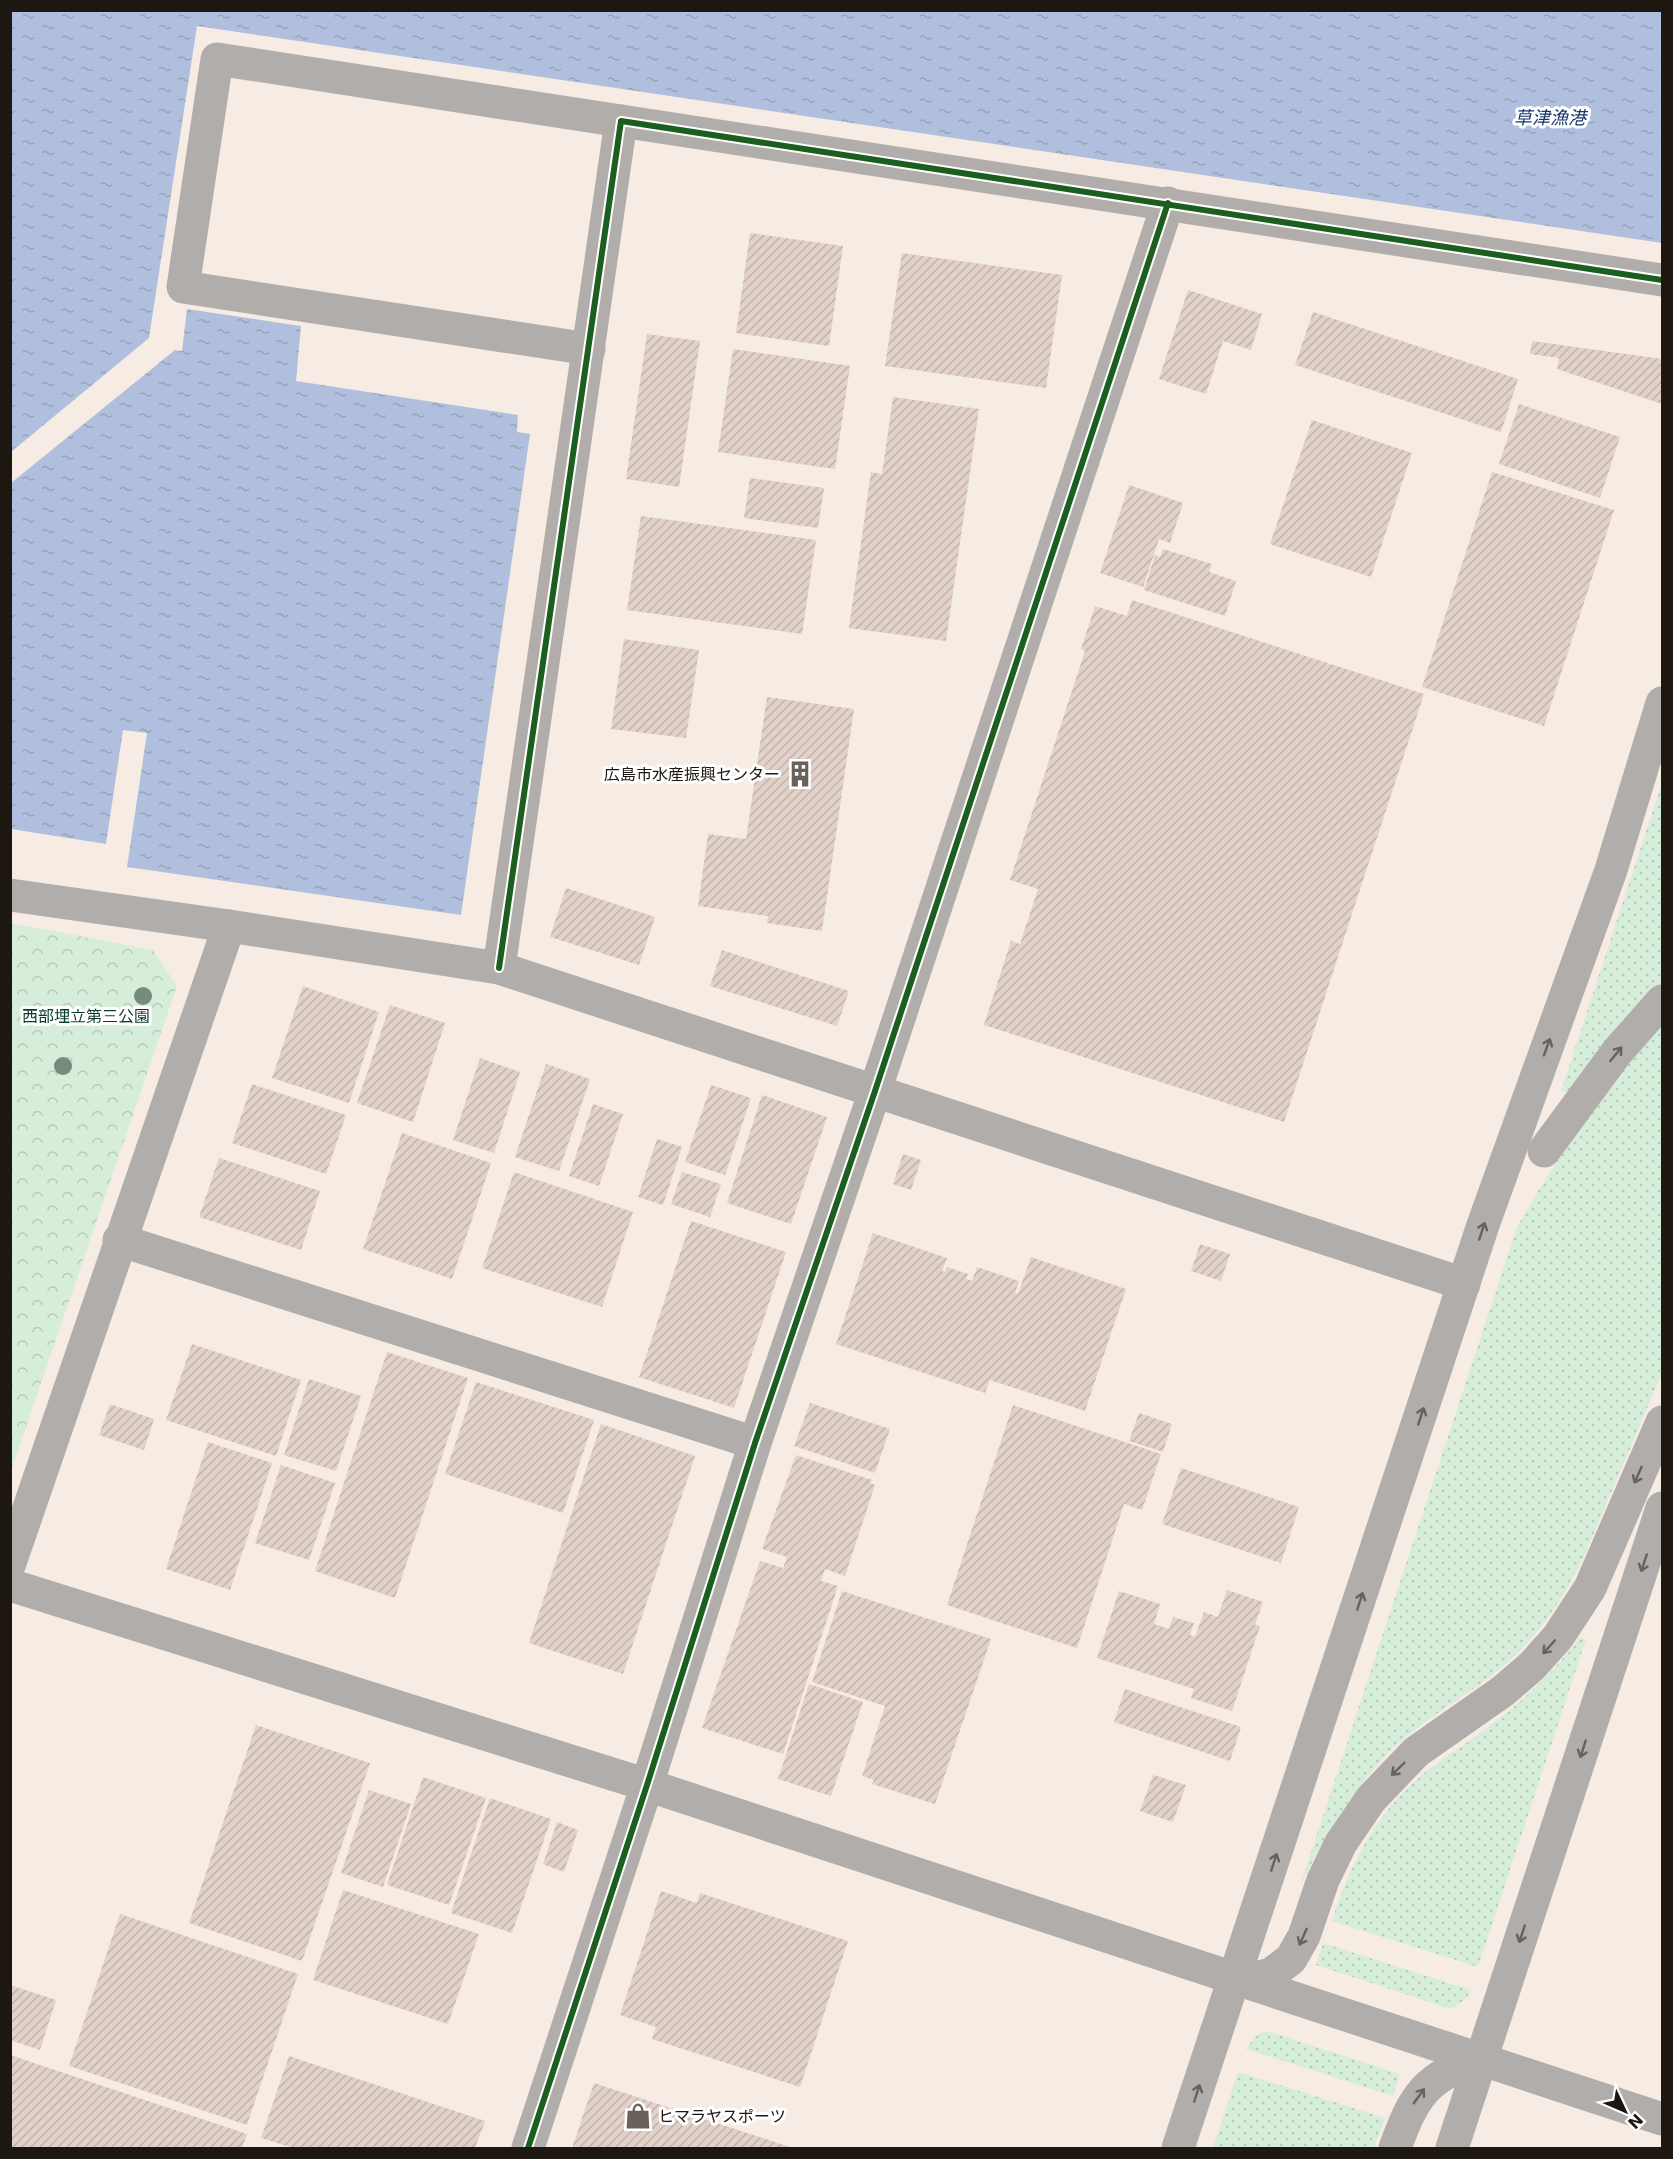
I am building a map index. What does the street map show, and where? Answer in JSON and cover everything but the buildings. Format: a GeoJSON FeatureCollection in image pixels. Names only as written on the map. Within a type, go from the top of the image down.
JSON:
{"type":"FeatureCollection","features":[{"type":"Feature","properties":{"kind":"street"},"geometry":{"type":"LineString","coordinates":[[589,349],[183,287],[217,59],[1662,280]]}},
{"type":"Feature","properties":{"kind":"street"},"geometry":{"type":"LineString","coordinates":[[499,968],[621,121]]}},
{"type":"Feature","properties":{"kind":"street"},"geometry":{"type":"LineString","coordinates":[[528,2148],[647,1785],[755,1443],[875,1091],[1168,203]]}},
{"type":"Feature","properties":{"kind":"street"},"geometry":{"type":"LineString","coordinates":[[1178,2148],[1464,1284],[1611,870],[1662,703]]}},
{"type":"Feature","properties":{"kind":"street"},"geometry":{"type":"LineString","coordinates":[[10,895],[499,968],[1464,1284]]}},
{"type":"Feature","properties":{"kind":"street"},"geometry":{"type":"LineString","coordinates":[[10,1563],[119,1240],[229,926]]}},
{"type":"Feature","properties":{"kind":"street"},"geometry":{"type":"LineString","coordinates":[[1544,1151],[1617,1052],[1662,1001]]}},
{"type":"Feature","properties":{"kind":"street"},"geometry":{"type":"LineString","coordinates":[[119,1240],[755,1443]]}},
{"type":"Feature","properties":{"kind":"street"},"geometry":{"type":"LineString","coordinates":[[1235,1977],[1256,1978],[1271,1974],[1291,1959],[1304,1936],[1323,1880],[1341,1843],[1371,1799],[1416,1752],[1503,1691],[1558,1637],[1590,1588],[1662,1422]]}},
{"type":"Feature","properties":{"kind":"street"},"geometry":{"type":"LineString","coordinates":[[1452,2148],[1662,1508]]}},
{"type":"Feature","properties":{"kind":"street"},"geometry":{"type":"LineString","coordinates":[[10,1585],[647,1785],[1662,2119]]}},
{"type":"Feature","properties":{"kind":"street"},"geometry":{"type":"LineString","coordinates":[[1395,2148],[1407,2113],[1421,2091],[1441,2075],[1481,2060]]}},
{"type":"Feature","properties":{"kind":"green space"},"geometry":{"type":"Polygon","coordinates":[[[1662,783],[1662,982],[1569,1093],[1561,1091],[1662,783]]]}},
{"type":"Feature","properties":{"kind":"green space","name":"西部埋立第三公園"},"geometry":{"type":"Polygon","coordinates":[[[11,923],[153,950],[177,986],[11,1471],[11,923]]]}},
{"type":"Feature","properties":{"kind":"green space"},"geometry":{"type":"Polygon","coordinates":[[[1662,1023],[1662,1373],[1585,1554],[1567,1589],[1546,1621],[1506,1664],[1415,1730],[1372,1771],[1345,1807],[1321,1845],[1300,1886],[1517,1227],[1584,1121],[1662,1023]]]}},
{"type":"Feature","properties":{"kind":"green space"},"geometry":{"type":"Polygon","coordinates":[[[1580,1638],[1586,1639],[1478,1967],[1332,1921],[1344,1886],[1368,1838],[1378,1822],[1402,1794],[1423,1774],[1481,1733],[1528,1695],[1580,1638]]]}},
{"type":"Feature","properties":{"kind":"green space"},"geometry":{"type":"Polygon","coordinates":[[[1323,1943],[1471,1990],[1467,1998],[1451,2009],[1316,1965],[1323,1943]]]}},
{"type":"Feature","properties":{"kind":"green space"},"geometry":{"type":"Polygon","coordinates":[[[1267,2031],[1400,2074],[1393,2096],[1246,2049],[1258,2034],[1267,2031]]]}},
{"type":"Feature","properties":{"kind":"green space"},"geometry":{"type":"Polygon","coordinates":[[[1238,2072],[1385,2118],[1374,2148],[1213,2148],[1238,2072]]]}},
{"type":"Feature","properties":{"kind":"water","name":"草津漁港"},"geometry":{"type":"Polygon","coordinates":[[[11,10],[1662,11],[1662,243],[197,26],[149,338],[11,452],[11,10]]]}},
{"type":"Feature","properties":{"kind":"water"},"geometry":{"type":"Polygon","coordinates":[[[187,309],[301,326],[296,381],[518,415],[517,432],[530,434],[461,915],[127,867],[147,733],[123,730],[106,844],[11,829],[11,483],[175,350],[182,351],[187,309]]]}},
{"type":"Feature","properties":{"kind":"cycle path"},"geometry":{"type":"LineString","coordinates":[[499,968],[621,121],[1662,280]]}},
{"type":"Feature","properties":{"kind":"cycle path"},"geometry":{"type":"LineString","coordinates":[[528,2148],[647,1785],[755,1443],[875,1091],[1168,203]]}},
{"type":"Feature","properties":{"kind":"place","name":"広島市水産振興センター"},"geometry":{"type":"Point","coordinates":[800,774]}},
{"type":"Feature","properties":{"kind":"place","name":"ヒマラヤスポーツ"},"geometry":{"type":"Point","coordinates":[638,2116]}}]}
